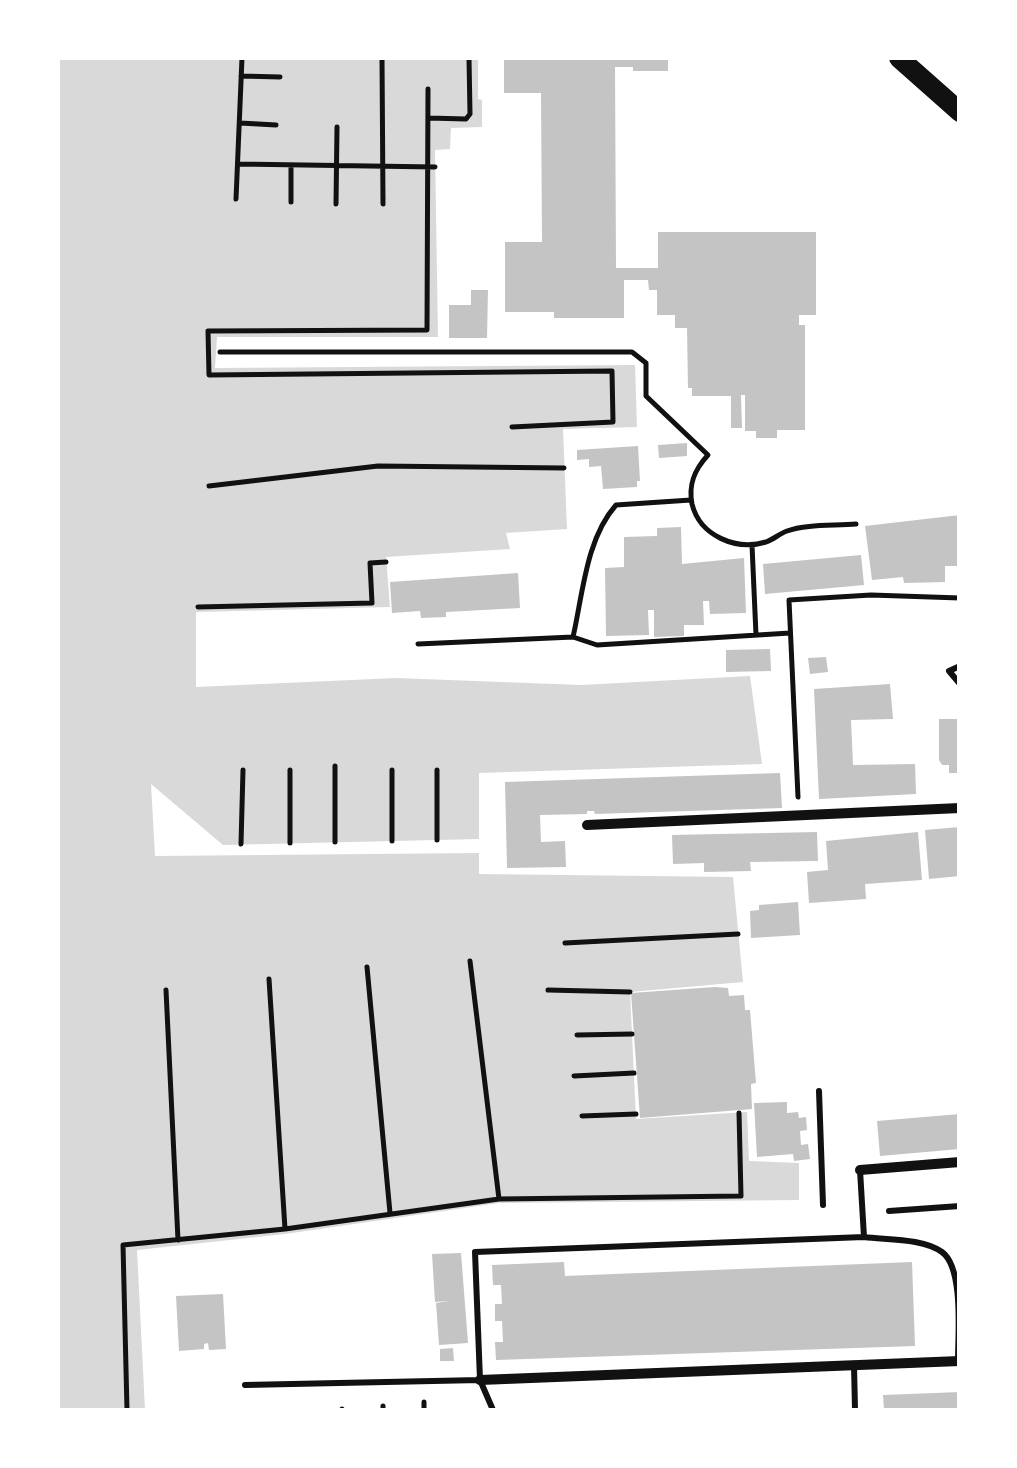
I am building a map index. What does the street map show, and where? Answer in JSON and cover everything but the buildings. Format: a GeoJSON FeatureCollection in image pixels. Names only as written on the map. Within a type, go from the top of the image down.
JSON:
{"type":"FeatureCollection","features":[{"type":"Feature","properties":{"kind":"main road"},"geometry":{"type":"LineString","coordinates":[[899,58],[960,112]]}},
{"type":"Feature","properties":{"kind":"street"},"geometry":{"type":"LineString","coordinates":[[587,825],[960,808]]}},
{"type":"Feature","properties":{"kind":"street"},"geometry":{"type":"LineString","coordinates":[[860,1170],[960,1162]]}},
{"type":"Feature","properties":{"kind":"street"},"geometry":{"type":"LineString","coordinates":[[480,1380],[959,1361]]}},
{"type":"Feature","properties":{"kind":"lane"},"geometry":{"type":"LineString","coordinates":[[960,666],[948,670],[960,684]]}},
{"type":"Feature","properties":{"kind":"lane"},"geometry":{"type":"LineString","coordinates":[[819,1091],[823,1205]]}},
{"type":"Feature","properties":{"kind":"lane"},"geometry":{"type":"LineString","coordinates":[[860,1170],[864,1236]]}},
{"type":"Feature","properties":{"kind":"lane"},"geometry":{"type":"LineString","coordinates":[[889,1211],[960,1206]]}},
{"type":"Feature","properties":{"kind":"lane"},"geometry":{"type":"LineString","coordinates":[[493,1410],[480,1380],[476,1252],[864,1236],[921,1244],[943,1253],[956,1270]]}},
{"type":"Feature","properties":{"kind":"lane"},"geometry":{"type":"LineString","coordinates":[[959,1361],[956,1270],[960,1262]]}},
{"type":"Feature","properties":{"kind":"lane"},"geometry":{"type":"LineString","coordinates":[[854,1365],[856,1410]]}},
{"type":"Feature","properties":{"kind":"lane"},"geometry":{"type":"LineString","coordinates":[[245,1385],[480,1380]]}},
{"type":"Feature","properties":{"kind":"path"},"geometry":{"type":"LineString","coordinates":[[236,199],[242,58]]}},
{"type":"Feature","properties":{"kind":"path"},"geometry":{"type":"LineString","coordinates":[[382,58],[384,204]]}},
{"type":"Feature","properties":{"kind":"path"},"geometry":{"type":"LineString","coordinates":[[428,118],[466,119],[470,114],[469,58]]}},
{"type":"Feature","properties":{"kind":"path"},"geometry":{"type":"LineString","coordinates":[[242,76],[280,76]]}},
{"type":"Feature","properties":{"kind":"path"},"geometry":{"type":"LineString","coordinates":[[428,89],[432,167],[427,330],[208,332],[209,374],[612,371],[613,422],[512,427]]}},
{"type":"Feature","properties":{"kind":"path"},"geometry":{"type":"LineString","coordinates":[[240,123],[276,125]]}},
{"type":"Feature","properties":{"kind":"path"},"geometry":{"type":"LineString","coordinates":[[336,204],[337,127]]}},
{"type":"Feature","properties":{"kind":"path"},"geometry":{"type":"LineString","coordinates":[[238,164],[432,167]]}},
{"type":"Feature","properties":{"kind":"path"},"geometry":{"type":"LineString","coordinates":[[291,202],[292,166]]}},
{"type":"Feature","properties":{"kind":"path"},"geometry":{"type":"LineString","coordinates":[[220,352],[632,352],[646,363],[646,396],[708,455],[696,468],[691,500],[696,517],[711,534],[752,545],[772,540],[787,530],[856,524]]}},
{"type":"Feature","properties":{"kind":"path"},"geometry":{"type":"LineString","coordinates":[[209,486],[378,466],[564,468]]}},
{"type":"Feature","properties":{"kind":"path"},"geometry":{"type":"LineString","coordinates":[[572,637],[602,520],[616,505],[691,500]]}},
{"type":"Feature","properties":{"kind":"path"},"geometry":{"type":"LineString","coordinates":[[752,545],[756,635]]}},
{"type":"Feature","properties":{"kind":"path"},"geometry":{"type":"LineString","coordinates":[[198,607],[372,603],[370,563],[386,562]]}},
{"type":"Feature","properties":{"kind":"path"},"geometry":{"type":"LineString","coordinates":[[798,815],[788,600],[871,595],[960,598]]}},
{"type":"Feature","properties":{"kind":"path"},"geometry":{"type":"LineString","coordinates":[[418,644],[572,637],[597,645],[790,633]]}},
{"type":"Feature","properties":{"kind":"path"},"geometry":{"type":"LineString","coordinates":[[334,842],[335,766]]}},
{"type":"Feature","properties":{"kind":"path"},"geometry":{"type":"LineString","coordinates":[[242,844],[243,770]]}},
{"type":"Feature","properties":{"kind":"path"},"geometry":{"type":"LineString","coordinates":[[290,770],[290,843]]}},
{"type":"Feature","properties":{"kind":"path"},"geometry":{"type":"LineString","coordinates":[[392,770],[392,841]]}},
{"type":"Feature","properties":{"kind":"path"},"geometry":{"type":"LineString","coordinates":[[437,770],[437,840]]}},
{"type":"Feature","properties":{"kind":"path"},"geometry":{"type":"LineString","coordinates":[[565,943],[738,934]]}},
{"type":"Feature","properties":{"kind":"path"},"geometry":{"type":"LineString","coordinates":[[470,961],[498,1199]]}},
{"type":"Feature","properties":{"kind":"path"},"geometry":{"type":"LineString","coordinates":[[367,968],[390,1214]]}},
{"type":"Feature","properties":{"kind":"path"},"geometry":{"type":"LineString","coordinates":[[269,979],[285,1229]]}},
{"type":"Feature","properties":{"kind":"path"},"geometry":{"type":"LineString","coordinates":[[166,990],[178,1240]]}},
{"type":"Feature","properties":{"kind":"path"},"geometry":{"type":"LineString","coordinates":[[548,990],[630,992]]}},
{"type":"Feature","properties":{"kind":"path"},"geometry":{"type":"LineString","coordinates":[[577,1035],[632,1034]]}},
{"type":"Feature","properties":{"kind":"path"},"geometry":{"type":"LineString","coordinates":[[574,1076],[634,1073]]}},
{"type":"Feature","properties":{"kind":"path"},"geometry":{"type":"LineString","coordinates":[[128,1410],[123,1245],[285,1229],[498,1199],[742,1196],[739,1113]]}},
{"type":"Feature","properties":{"kind":"path"},"geometry":{"type":"LineString","coordinates":[[582,1116],[636,1114]]}},
{"type":"Feature","properties":{"kind":"shaded area"},"geometry":{"type":"Polygon","coordinates":[[[58,58],[478,58],[482,127],[451,128],[450,149],[435,150],[438,337],[217,337],[215,368],[635,365],[637,427],[563,429],[567,529],[506,533],[510,549],[386,557],[390,607],[196,612],[196,687],[396,678],[581,685],[750,676],[762,764],[479,773],[479,874],[733,877],[743,982],[630,992],[636,1119],[747,1112],[749,1161],[799,1163],[799,1200],[499,1203],[285,1234],[137,1250],[145,1410],[58,1410],[58,58]]]}},
{"type":"Feature","properties":{"kind":"pier"},"geometry":{"type":"Polygon","coordinates":[[[151,784],[223,845],[479,839],[479,853],[155,856],[151,784]]]}}]}
